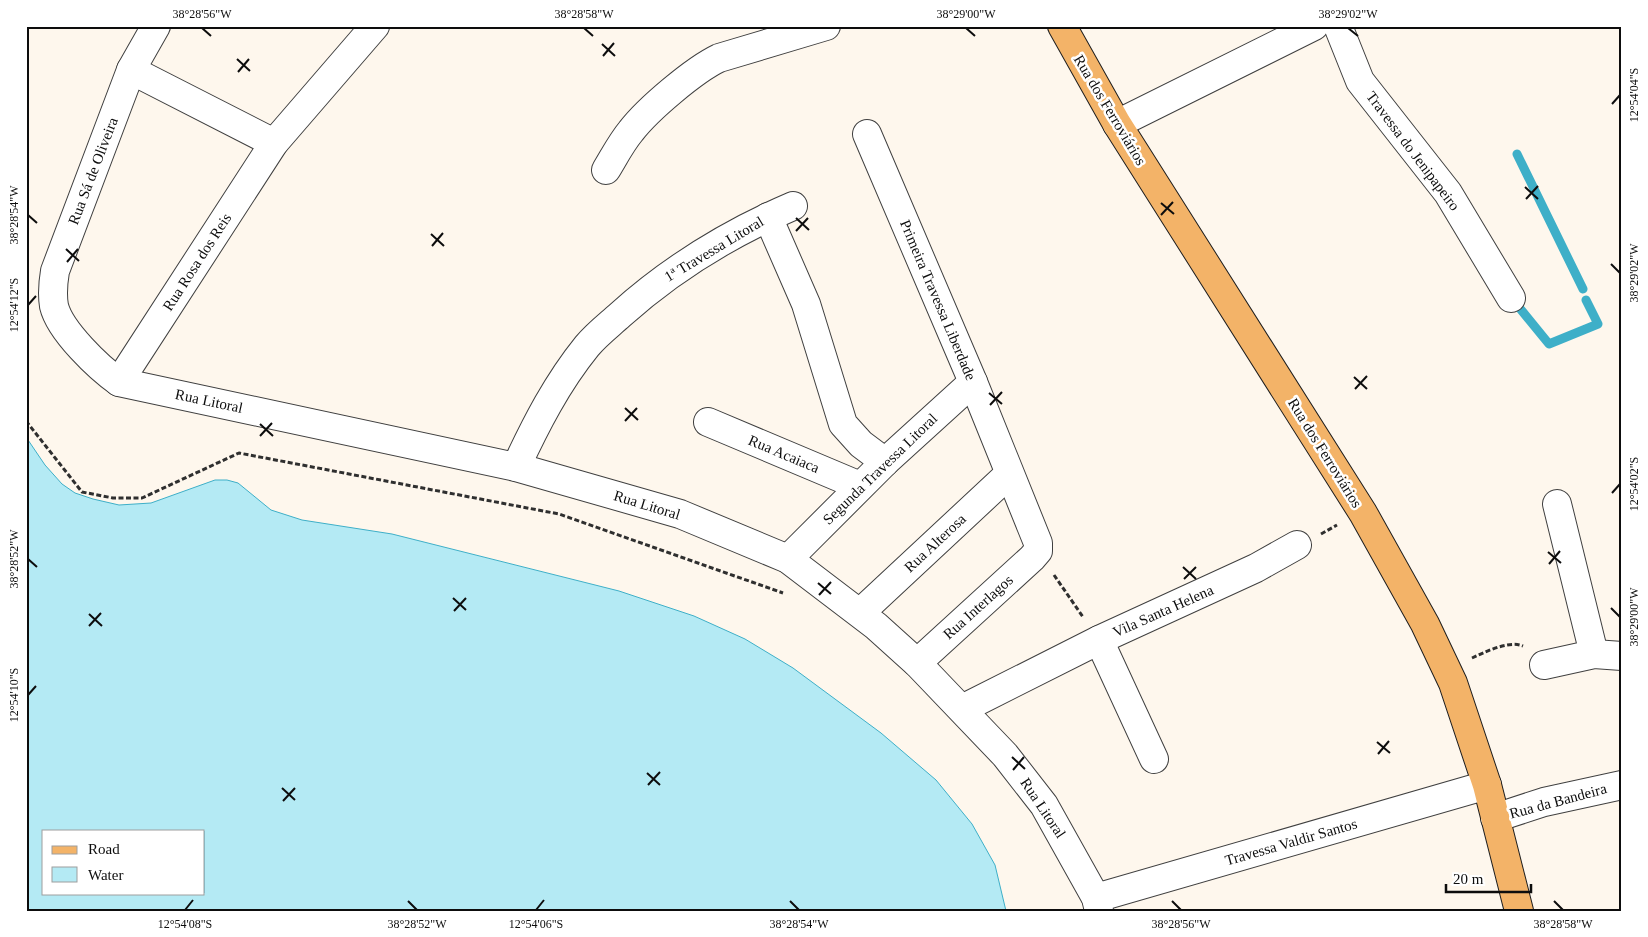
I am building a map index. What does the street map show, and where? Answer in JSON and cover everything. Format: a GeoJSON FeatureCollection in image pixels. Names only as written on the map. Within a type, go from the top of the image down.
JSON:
{"type":"FeatureCollection","features":[{"type":"Feature","properties":{"kind":"main road","name":"Rua dos Ferroviários"},"geometry":{"type":"LineString","coordinates":[[1062,26],[1116,124],[1363,513],[1394,565],[1453,683],[1487,785],[1519,911]]}},
{"type":"Feature","properties":{"kind":"street","name":"Rua Sá de Oliveira"},"geometry":{"type":"LineString","coordinates":[[60,320],[52,293],[55,271],[131,70],[156,26]]}},
{"type":"Feature","properties":{"kind":"street","name":"Rua Rosa dos Reis"},"geometry":{"type":"LineString","coordinates":[[119,382],[274,143],[375,26]]}},
{"type":"Feature","properties":{"kind":"street"},"geometry":{"type":"LineString","coordinates":[[606,170],[632,130],[691,75],[706,64],[719,58],[826,26]]}},
{"type":"Feature","properties":{"kind":"street"},"geometry":{"type":"LineString","coordinates":[[1116,124],[1314,26]]}},
{"type":"Feature","properties":{"kind":"street","name":"Travessa do Jenipapeiro"},"geometry":{"type":"LineString","coordinates":[[1338,26],[1360,81],[1448,193],[1511,298]]}},
{"type":"Feature","properties":{"kind":"street"},"geometry":{"type":"LineString","coordinates":[[131,70],[274,143]]}},
{"type":"Feature","properties":{"kind":"street","name":"Primeira Travessa Liberdade"},"geometry":{"type":"LineString","coordinates":[[867,134],[973,382],[1009,474],[1038,538],[1038,550]]}},
{"type":"Feature","properties":{"kind":"street","name":"1ª Travessa Litoral"},"geometry":{"type":"LineString","coordinates":[[516,467],[544,408],[594,339],[634,302],[676,269],[768,217],[793,206]]}},
{"type":"Feature","properties":{"kind":"street"},"geometry":{"type":"LineString","coordinates":[[768,217],[806,304],[843,424],[861,444],[885,462]]}},
{"type":"Feature","properties":{"kind":"street","name":"Rua Litoral"},"geometry":{"type":"LineString","coordinates":[[60,320],[88,356],[119,382],[516,467],[680,514],[788,559],[861,612],[917,663],[1005,754],[1044,806],[1097,905]]}},
{"type":"Feature","properties":{"kind":"street","name":"Segunda Travessa Litoral"},"geometry":{"type":"LineString","coordinates":[[788,559],[885,462],[973,382]]}},
{"type":"Feature","properties":{"kind":"street","name":"Rua Acaiaca"},"geometry":{"type":"LineString","coordinates":[[708,422],[860,486]]}},
{"type":"Feature","properties":{"kind":"street","name":"Rua Alterosa"},"geometry":{"type":"LineString","coordinates":[[861,612],[1009,474]]}},
{"type":"Feature","properties":{"kind":"street"},"geometry":{"type":"LineString","coordinates":[[1557,504],[1594,654]]}},
{"type":"Feature","properties":{"kind":"street","name":"Vila Santa Helena"},"geometry":{"type":"LineString","coordinates":[[962,709],[1099,640],[1256,568],[1297,545]]}},
{"type":"Feature","properties":{"kind":"street","name":"Rua Interlagos"},"geometry":{"type":"LineString","coordinates":[[917,663],[1028,562],[1038,550]]}},
{"type":"Feature","properties":{"kind":"street"},"geometry":{"type":"LineString","coordinates":[[1099,640],[1154,759]]}},
{"type":"Feature","properties":{"kind":"street"},"geometry":{"type":"LineString","coordinates":[[1544,665],[1594,654],[1622,656]]}},
{"type":"Feature","properties":{"kind":"street","name":"Travessa Valdir Santos"},"geometry":{"type":"LineString","coordinates":[[1097,905],[1487,785]]}},
{"type":"Feature","properties":{"kind":"street","name":"Rua da Bandeira"},"geometry":{"type":"LineString","coordinates":[[1495,818],[1544,802],[1622,785]]}},
{"type":"Feature","properties":{"kind":"path"},"geometry":{"type":"LineString","coordinates":[[26,421],[82,492],[114,498],[142,498],[239,453],[559,514],[790,595]]}},
{"type":"Feature","properties":{"kind":"path"},"geometry":{"type":"LineString","coordinates":[[1297,545],[1363,513]]}},
{"type":"Feature","properties":{"kind":"path"},"geometry":{"type":"LineString","coordinates":[[1038,550],[1099,640]]}},
{"type":"Feature","properties":{"kind":"path"},"geometry":{"type":"LineString","coordinates":[[1446,669],[1487,651],[1518,644],[1535,651],[1544,665]]}},
{"type":"Feature","properties":{"kind":"water"},"geometry":{"type":"Polygon","coordinates":[[[26,437],[45,465],[62,484],[75,493],[93,499],[119,505],[151,503],[215,480],[227,480],[238,483],[271,510],[302,520],[392,534],[619,591],[694,616],[745,639],[793,668],[881,733],[936,780],[972,824],[995,865],[1006,911],[26,911],[26,437]]]}},
{"type":"Feature","properties":{"kind":"waterway"},"geometry":{"type":"LineString","coordinates":[[1517,154],[1583,289]]}},
{"type":"Feature","properties":{"kind":"waterway"},"geometry":{"type":"LineString","coordinates":[[1513,300],[1549,344],[1598,324],[1586,300]]}}]}
